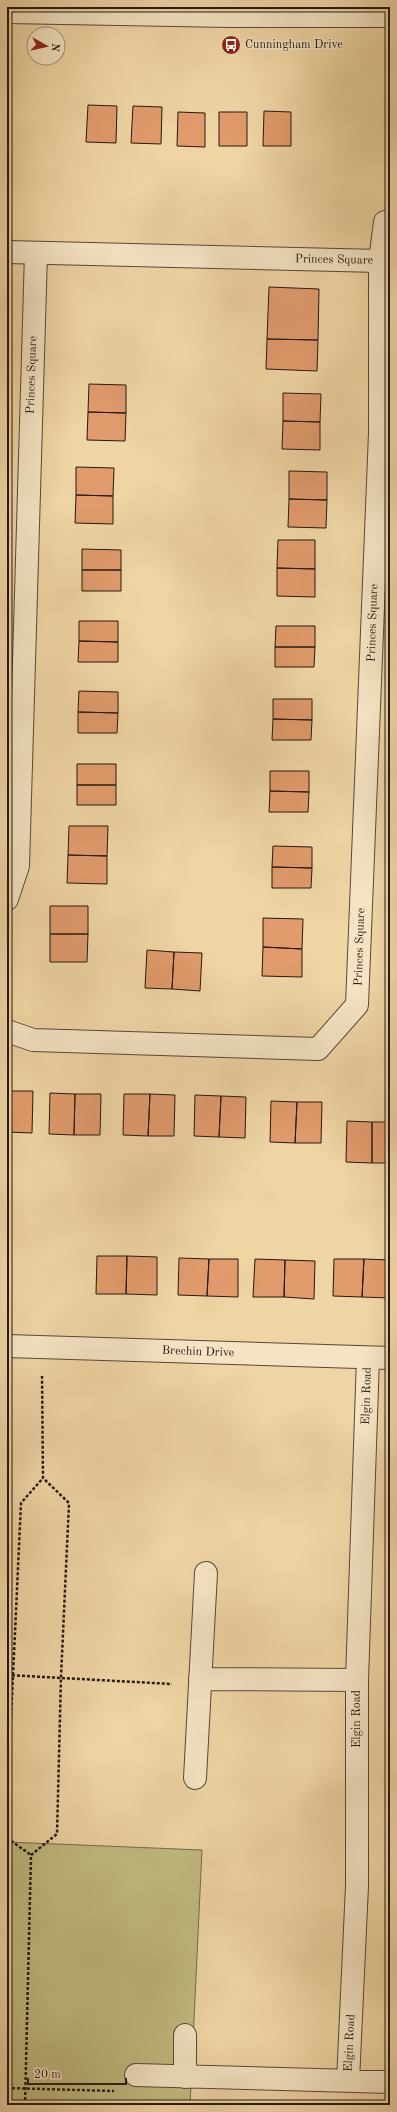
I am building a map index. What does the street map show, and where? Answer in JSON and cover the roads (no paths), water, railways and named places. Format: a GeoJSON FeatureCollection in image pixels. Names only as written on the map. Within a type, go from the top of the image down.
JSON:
{"type":"FeatureCollection","features":[{"type":"Feature","properties":{"kind":"street"},"geometry":{"type":"LineString","coordinates":[[7,12],[230,16],[390,16]]}},
{"type":"Feature","properties":{"kind":"street"},"geometry":{"type":"LineString","coordinates":[[380,261],[385,222],[390,221]]}},
{"type":"Feature","properties":{"kind":"street"},"geometry":{"type":"LineString","coordinates":[[7,252],[36,253]]}},
{"type":"Feature","properties":{"kind":"street","name":"Princes Square"},"geometry":{"type":"LineString","coordinates":[[7,899],[18,866],[36,253],[380,261],[385,433],[357,1004],[318,1049],[33,1040],[7,1031]]}},
{"type":"Feature","properties":{"kind":"street","name":"Brechin Drive"},"geometry":{"type":"LineString","coordinates":[[7,1346],[390,1358]]}},
{"type":"Feature","properties":{"kind":"street","name":"Elgin Road"},"geometry":{"type":"LineString","coordinates":[[348,2081],[357,1886],[357,1680],[368,1358]]}},
{"type":"Feature","properties":{"kind":"street"},"geometry":{"type":"LineString","coordinates":[[195,1778],[206,1573]]}},
{"type":"Feature","properties":{"kind":"street"},"geometry":{"type":"LineString","coordinates":[[200,1679],[357,1680]]}},
{"type":"Feature","properties":{"kind":"street"},"geometry":{"type":"LineString","coordinates":[[184,2077],[185,2035]]}},
{"type":"Feature","properties":{"kind":"street","name":"Elgin Road"},"geometry":{"type":"LineString","coordinates":[[136,2075],[390,2082]]}},
{"type":"Feature","properties":{"kind":"place","name":"Cunningham Drive"},"geometry":{"type":"Point","coordinates":[231,45]}}]}
